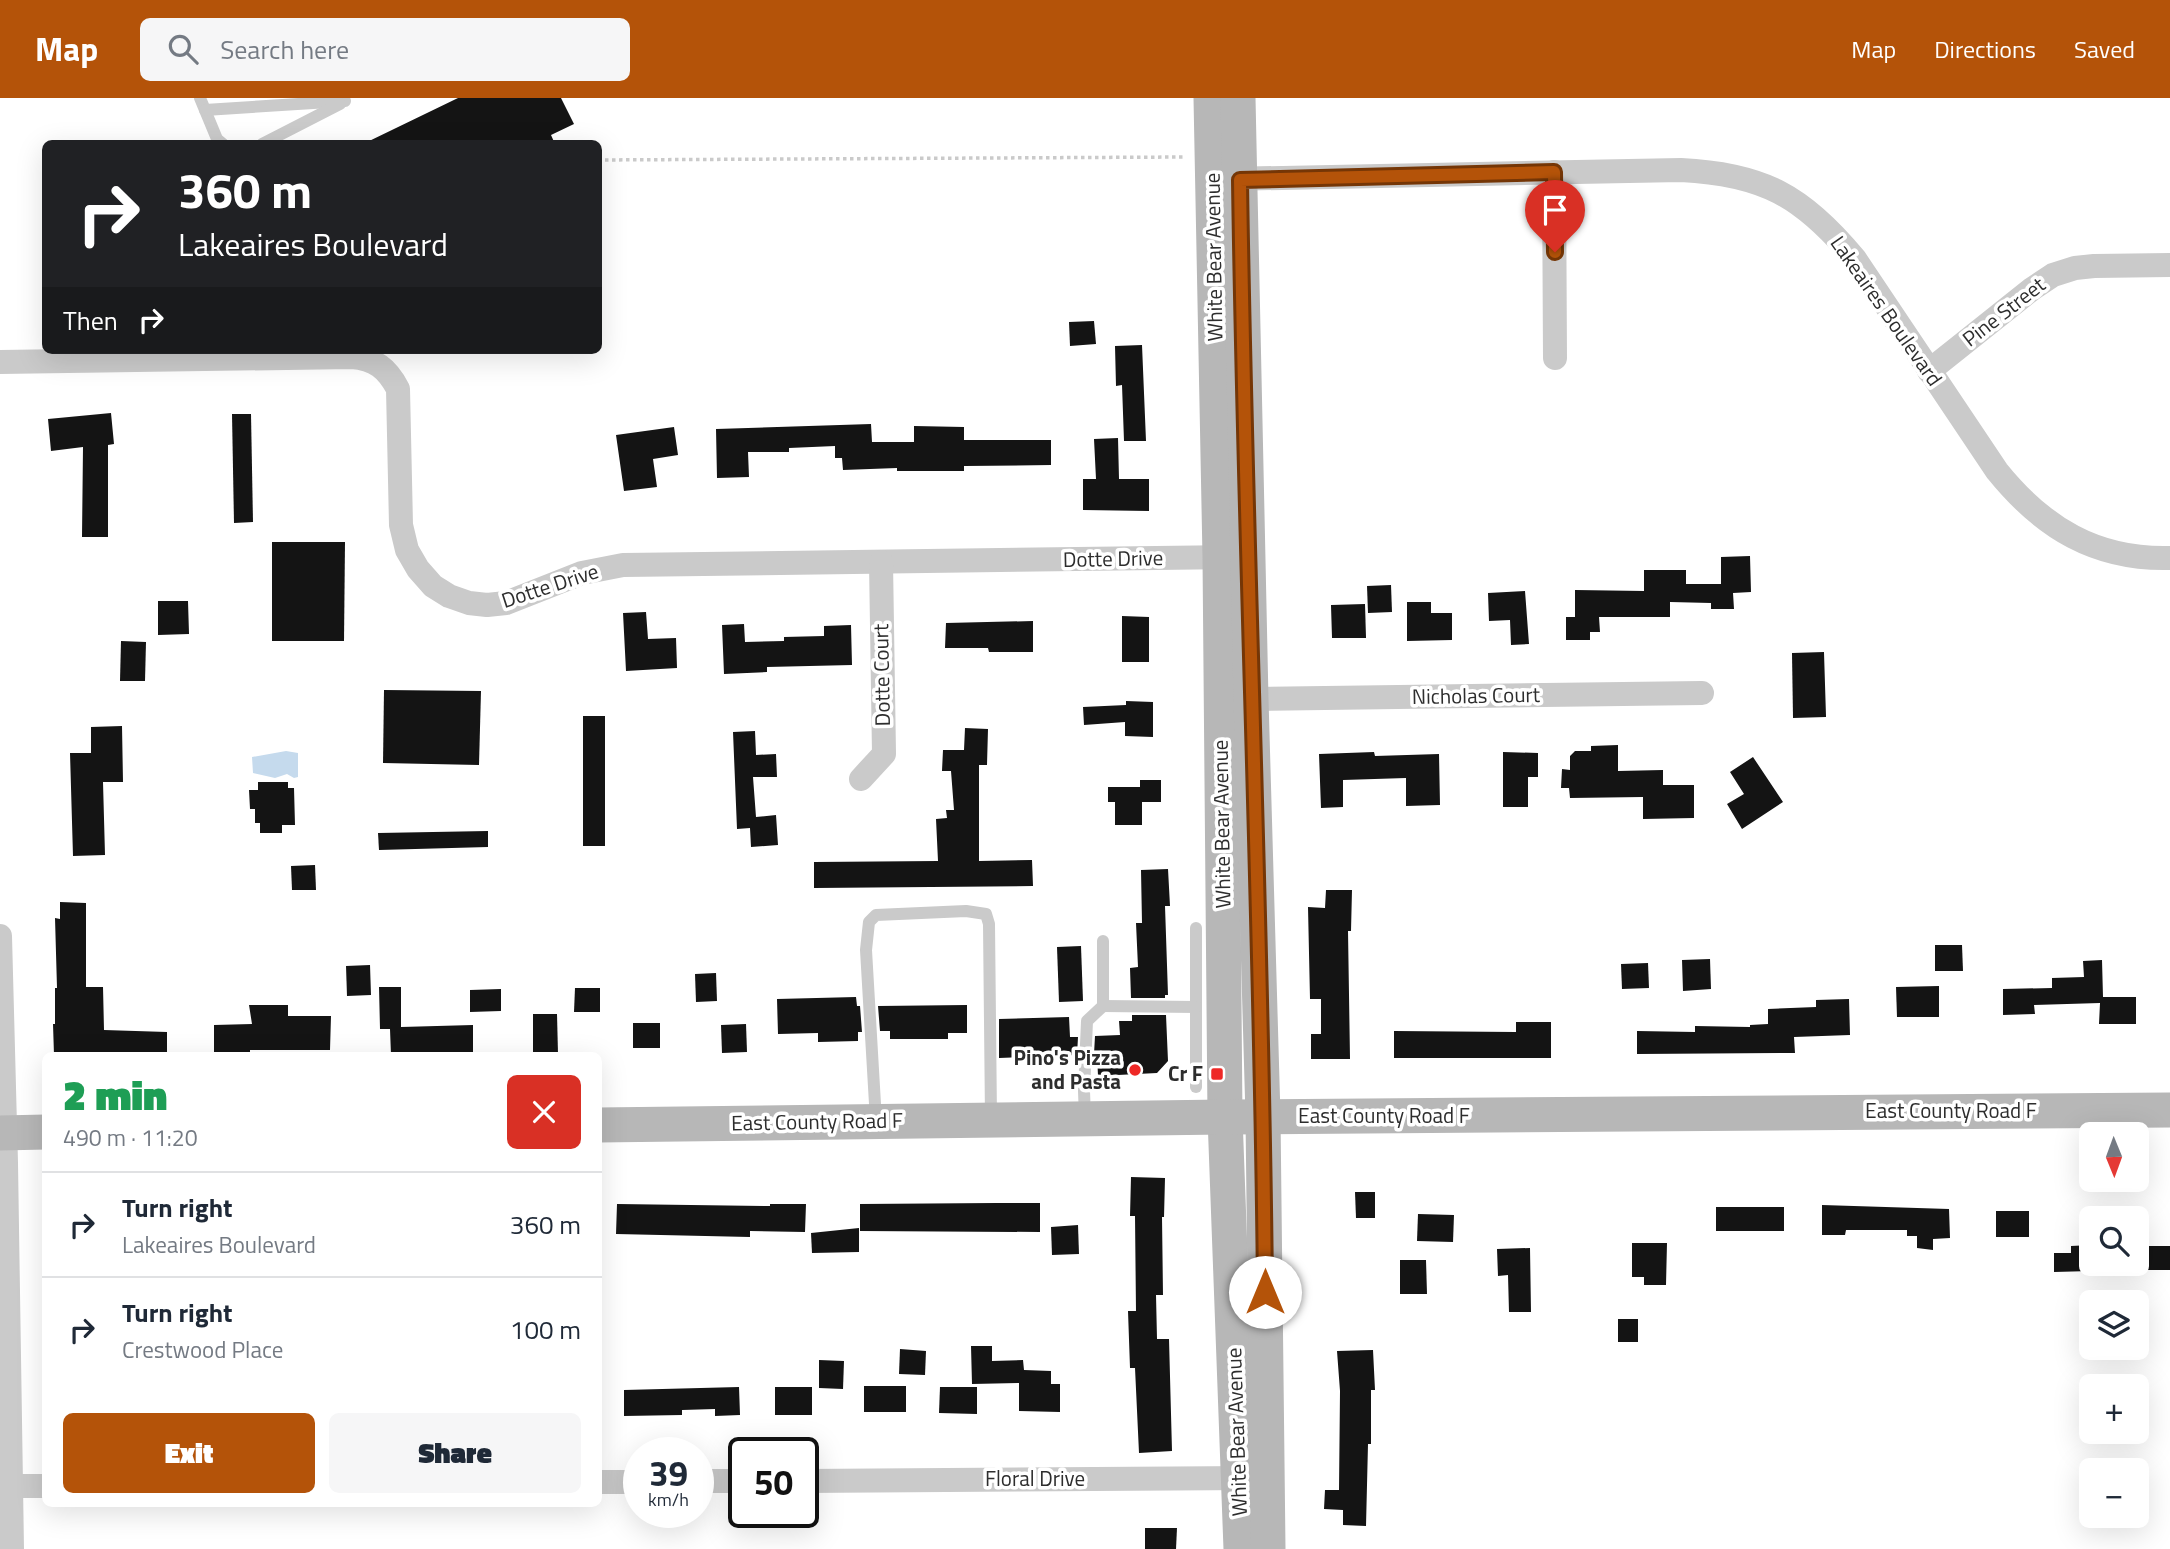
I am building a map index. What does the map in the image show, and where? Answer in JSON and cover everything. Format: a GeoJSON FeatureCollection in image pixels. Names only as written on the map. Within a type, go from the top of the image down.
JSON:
{"type":"FeatureCollection","features":[{"type":"Feature","properties":{"kind":"main road","name":"White Bear Avenue"},"geometry":{"type":"LineString","coordinates":[[1211,98],[1221,172],[1233,557],[1225,1117],[1253,1478],[1268,1549]]}},
{"type":"Feature","properties":{"kind":"main road","name":"White Bear Avenue"},"geometry":{"type":"LineString","coordinates":[[1221,172],[1238,98]]}},
{"type":"Feature","properties":{"kind":"main road","name":"White Bear Avenue"},"geometry":{"type":"LineString","coordinates":[[1233,557],[1251,699],[1263,1116],[1253,1478],[1241,1549]]}},
{"type":"Feature","properties":{"kind":"main road","name":"East County Road F"},"geometry":{"type":"LineString","coordinates":[[602,1125],[1263,1116],[2170,1110]]}},
{"type":"Feature","properties":{"kind":"main road"},"geometry":{"type":"LineString","coordinates":[[2,1133],[42,1132]]}},
{"type":"Feature","properties":{"kind":"street","name":"Lakeaires Boulevard"},"geometry":{"type":"LineString","coordinates":[[1221,172],[1681,170],[1715,172],[1748,179],[1776,190],[1807,210],[1830,230],[1855,260],[1997,471],[2035,513],[2063,532],[2090,545],[2122,555],[2170,558]]}},
{"type":"Feature","properties":{"kind":"street"},"geometry":{"type":"LineString","coordinates":[[1554,172],[1555,358]]}},
{"type":"Feature","properties":{"kind":"street","name":"Pine Street"},"geometry":{"type":"LineString","coordinates":[[1929,371],[2053,275],[2075,268],[2094,266],[2170,265]]}},
{"type":"Feature","properties":{"kind":"street","name":"Dotte Drive"},"geometry":{"type":"LineString","coordinates":[[0,362],[323,354],[367,358],[381,365],[391,375],[398,389],[401,525],[407,550],[418,569],[433,586],[468,603],[506,603],[582,573],[623,565],[1233,557]]}},
{"type":"Feature","properties":{"kind":"street","name":"Dotte Court"},"geometry":{"type":"LineString","coordinates":[[861,779],[884,754],[881,562]]}},
{"type":"Feature","properties":{"kind":"street","name":"Nicholas Court"},"geometry":{"type":"LineString","coordinates":[[1251,699],[1702,693]]}},
{"type":"Feature","properties":{"kind":"street"},"geometry":{"type":"LineString","coordinates":[[0,936],[5,1486],[12,1549]]}},
{"type":"Feature","properties":{"kind":"street","name":"Floral Drive"},"geometry":{"type":"LineString","coordinates":[[819,1480],[1253,1478]]}},
{"type":"Feature","properties":{"kind":"street"},"geometry":{"type":"LineString","coordinates":[[602,1482],[623,1482]]}},
{"type":"Feature","properties":{"kind":"street"},"geometry":{"type":"LineString","coordinates":[[5,1486],[42,1486]]}},
{"type":"Feature","properties":{"kind":"lane"},"geometry":{"type":"LineString","coordinates":[[218,140],[202,104],[348,99]]}},
{"type":"Feature","properties":{"kind":"lane"},"geometry":{"type":"LineString","coordinates":[[270,140],[348,99]]}},
{"type":"Feature","properties":{"kind":"lane"},"geometry":{"type":"LineString","coordinates":[[876,1121],[866,950],[869,922],[876,915],[966,911],[986,914],[989,924],[991,1120]]}},
{"type":"Feature","properties":{"kind":"lane"},"geometry":{"type":"LineString","coordinates":[[1196,929],[1196,1087]]}},
{"type":"Feature","properties":{"kind":"lane"},"geometry":{"type":"LineString","coordinates":[[1103,941],[1103,1006]]}},
{"type":"Feature","properties":{"kind":"lane"},"geometry":{"type":"LineString","coordinates":[[1085,1119],[1087,1021],[1103,1006],[1196,1007]]}},
{"type":"Feature","properties":{"kind":"path"},"geometry":{"type":"LineString","coordinates":[[602,160],[1221,172]]}},
{"type":"Feature","properties":{"kind":"water"},"geometry":{"type":"Polygon","coordinates":[[[286,751],[298,753],[298,777],[287,774],[275,778],[253,773],[252,757],[286,751]]]}},
{"type":"Feature","properties":{"kind":"building"},"geometry":{"type":"Polygon","coordinates":[[[458,98],[561,98],[574,124],[551,135],[553,140],[371,140],[458,98]]]}},
{"type":"Feature","properties":{"kind":"building"},"geometry":{"type":"Polygon","coordinates":[[[1094,321],[1096,344],[1070,346],[1069,322],[1094,321]]]}},
{"type":"Feature","properties":{"kind":"building"},"geometry":{"type":"Polygon","coordinates":[[[1142,345],[1146,441],[1124,441],[1122,385],[1116,386],[1115,346],[1142,345]]]}},
{"type":"Feature","properties":{"kind":"building"},"geometry":{"type":"Polygon","coordinates":[[[111,413],[114,444],[108,445],[108,537],[82,537],[83,447],[51,451],[48,419],[111,413]]]}},
{"type":"Feature","properties":{"kind":"building"},"geometry":{"type":"Polygon","coordinates":[[[232,414],[251,414],[253,522],[234,523],[232,414]]]}},
{"type":"Feature","properties":{"kind":"building"},"geometry":{"type":"Polygon","coordinates":[[[871,424],[872,442],[914,442],[914,426],[964,427],[964,440],[1051,440],[1051,465],[964,466],[964,471],[897,471],[897,468],[843,470],[842,458],[835,458],[835,446],[789,448],[789,452],[748,452],[749,477],[717,478],[716,429],[871,424]]]}},
{"type":"Feature","properties":{"kind":"building"},"geometry":{"type":"Polygon","coordinates":[[[674,427],[678,455],[653,459],[657,487],[624,491],[616,435],[674,427]]]}},
{"type":"Feature","properties":{"kind":"building"},"geometry":{"type":"Polygon","coordinates":[[[1118,438],[1119,479],[1149,479],[1149,511],[1083,510],[1083,479],[1096,479],[1094,439],[1118,438]]]}},
{"type":"Feature","properties":{"kind":"building"},"geometry":{"type":"Polygon","coordinates":[[[272,542],[345,542],[344,641],[272,641],[272,542]]]}},
{"type":"Feature","properties":{"kind":"building"},"geometry":{"type":"Polygon","coordinates":[[[1750,556],[1751,592],[1733,593],[1734,609],[1711,609],[1711,603],[1670,602],[1670,617],[1599,617],[1600,632],[1590,632],[1590,640],[1566,640],[1566,617],[1575,617],[1575,590],[1644,591],[1644,570],[1686,570],[1686,584],[1721,584],[1721,557],[1750,556]]]}},
{"type":"Feature","properties":{"kind":"building"},"geometry":{"type":"Polygon","coordinates":[[[1391,585],[1392,612],[1368,613],[1367,586],[1391,585]]]}},
{"type":"Feature","properties":{"kind":"building"},"geometry":{"type":"Polygon","coordinates":[[[1525,591],[1529,644],[1511,645],[1510,620],[1489,621],[1488,593],[1525,591]]]}},
{"type":"Feature","properties":{"kind":"building"},"geometry":{"type":"Polygon","coordinates":[[[158,601],[188,601],[189,634],[158,635],[158,601]]]}},
{"type":"Feature","properties":{"kind":"building"},"geometry":{"type":"Polygon","coordinates":[[[1407,602],[1431,602],[1431,613],[1452,613],[1452,640],[1407,641],[1407,602]]]}},
{"type":"Feature","properties":{"kind":"building"},"geometry":{"type":"Polygon","coordinates":[[[1365,604],[1366,638],[1332,638],[1331,605],[1365,604]]]}},
{"type":"Feature","properties":{"kind":"building"},"geometry":{"type":"Polygon","coordinates":[[[646,612],[648,639],[676,638],[677,668],[626,671],[623,613],[646,612]]]}},
{"type":"Feature","properties":{"kind":"building"},"geometry":{"type":"Polygon","coordinates":[[[1122,616],[1149,617],[1149,662],[1122,662],[1122,616]]]}},
{"type":"Feature","properties":{"kind":"building"},"geometry":{"type":"Polygon","coordinates":[[[1033,621],[1033,652],[945,648],[946,623],[1033,621]]]}},
{"type":"Feature","properties":{"kind":"building"},"geometry":{"type":"Polygon","coordinates":[[[744,624],[745,642],[824,636],[824,626],[851,625],[852,665],[767,667],[767,672],[724,674],[722,625],[744,624]]]}},
{"type":"Feature","properties":{"kind":"building"},"geometry":{"type":"Polygon","coordinates":[[[121,641],[146,642],[145,681],[120,681],[121,641]]]}},
{"type":"Feature","properties":{"kind":"building"},"geometry":{"type":"Polygon","coordinates":[[[1824,652],[1826,717],[1793,718],[1792,653],[1824,652]]]}},
{"type":"Feature","properties":{"kind":"building"},"geometry":{"type":"Polygon","coordinates":[[[384,690],[481,691],[479,765],[383,763],[384,690]]]}},
{"type":"Feature","properties":{"kind":"building"},"geometry":{"type":"Polygon","coordinates":[[[1126,701],[1153,702],[1153,737],[1125,736],[1125,722],[1084,725],[1083,707],[1126,705],[1126,701]]]}},
{"type":"Feature","properties":{"kind":"building"},"geometry":{"type":"Polygon","coordinates":[[[583,716],[605,716],[605,846],[583,846],[583,716]]]}},
{"type":"Feature","properties":{"kind":"building"},"geometry":{"type":"Polygon","coordinates":[[[122,726],[123,782],[103,782],[105,855],[73,856],[70,753],[91,753],[91,727],[122,726]]]}},
{"type":"Feature","properties":{"kind":"building"},"geometry":{"type":"Polygon","coordinates":[[[965,728],[988,729],[987,765],[979,765],[979,861],[1032,860],[1033,886],[814,888],[814,862],[938,861],[936,819],[947,818],[946,810],[954,810],[951,771],[942,771],[943,750],[964,750],[965,728]]]}},
{"type":"Feature","properties":{"kind":"building"},"geometry":{"type":"Polygon","coordinates":[[[755,731],[756,755],[776,754],[777,777],[753,777],[756,817],[776,815],[778,845],[751,847],[750,828],[737,829],[733,732],[755,731]]]}},
{"type":"Feature","properties":{"kind":"building"},"geometry":{"type":"Polygon","coordinates":[[[1618,745],[1618,771],[1663,770],[1663,785],[1694,785],[1694,818],[1643,819],[1643,797],[1570,798],[1569,788],[1561,788],[1562,769],[1570,770],[1570,756],[1575,751],[1591,751],[1591,746],[1618,745]]]}},
{"type":"Feature","properties":{"kind":"building"},"geometry":{"type":"Polygon","coordinates":[[[1374,752],[1375,756],[1439,754],[1440,805],[1406,806],[1406,778],[1343,780],[1343,807],[1321,808],[1319,754],[1374,752]]]}},
{"type":"Feature","properties":{"kind":"building"},"geometry":{"type":"Polygon","coordinates":[[[1503,752],[1538,753],[1538,777],[1528,777],[1528,807],[1503,807],[1503,752]]]}},
{"type":"Feature","properties":{"kind":"building"},"geometry":{"type":"Polygon","coordinates":[[[1753,757],[1783,802],[1742,829],[1727,804],[1744,794],[1730,772],[1753,757]]]}},
{"type":"Feature","properties":{"kind":"building"},"geometry":{"type":"Polygon","coordinates":[[[1140,780],[1161,780],[1161,802],[1142,802],[1142,825],[1115,825],[1115,802],[1108,802],[1108,787],[1140,787],[1140,780]]]}},
{"type":"Feature","properties":{"kind":"building"},"geometry":{"type":"Polygon","coordinates":[[[258,782],[288,782],[288,788],[294,788],[295,825],[282,825],[282,833],[260,833],[260,823],[255,823],[255,809],[250,809],[249,790],[258,790],[258,782]]]}},
{"type":"Feature","properties":{"kind":"building"},"geometry":{"type":"Polygon","coordinates":[[[488,831],[488,847],[379,850],[378,833],[488,831]]]}},
{"type":"Feature","properties":{"kind":"building"},"geometry":{"type":"Polygon","coordinates":[[[315,865],[316,890],[292,890],[291,866],[315,865]]]}},
{"type":"Feature","properties":{"kind":"building"},"geometry":{"type":"Polygon","coordinates":[[[1168,869],[1170,906],[1165,906],[1168,995],[1165,995],[1165,998],[1131,998],[1130,968],[1138,967],[1136,923],[1142,923],[1141,870],[1168,869]]]}},
{"type":"Feature","properties":{"kind":"building"},"geometry":{"type":"Polygon","coordinates":[[[1326,890],[1352,890],[1351,931],[1348,931],[1350,1059],[1311,1059],[1311,1034],[1321,1034],[1321,999],[1310,999],[1308,907],[1325,908],[1326,890]]]}},
{"type":"Feature","properties":{"kind":"building"},"geometry":{"type":"Polygon","coordinates":[[[60,902],[86,903],[86,987],[103,987],[104,1030],[167,1032],[167,1052],[54,1052],[53,1024],[57,988],[55,918],[60,919],[60,902]]]}},
{"type":"Feature","properties":{"kind":"building"},"geometry":{"type":"Polygon","coordinates":[[[1935,945],[1962,945],[1963,971],[1935,971],[1935,945]]]}},
{"type":"Feature","properties":{"kind":"building"},"geometry":{"type":"Polygon","coordinates":[[[1081,946],[1083,1001],[1059,1002],[1057,947],[1081,946]]]}},
{"type":"Feature","properties":{"kind":"building"},"geometry":{"type":"Polygon","coordinates":[[[1710,959],[1711,989],[1683,991],[1682,960],[1710,959]]]}},
{"type":"Feature","properties":{"kind":"building"},"geometry":{"type":"Polygon","coordinates":[[[2102,960],[2103,997],[2136,997],[2136,1024],[2099,1024],[2100,1003],[2034,1005],[2035,1014],[2003,1015],[2003,989],[2052,988],[2052,978],[2084,977],[2083,961],[2102,960]]]}},
{"type":"Feature","properties":{"kind":"building"},"geometry":{"type":"Polygon","coordinates":[[[1648,963],[1649,988],[1622,989],[1621,964],[1648,963]]]}},
{"type":"Feature","properties":{"kind":"building"},"geometry":{"type":"Polygon","coordinates":[[[370,965],[371,995],[347,996],[346,966],[370,965]]]}},
{"type":"Feature","properties":{"kind":"building"},"geometry":{"type":"Polygon","coordinates":[[[716,973],[717,1001],[696,1002],[695,974],[716,973]]]}},
{"type":"Feature","properties":{"kind":"building"},"geometry":{"type":"Polygon","coordinates":[[[1939,986],[1939,1017],[1897,1017],[1896,987],[1939,986]]]}},
{"type":"Feature","properties":{"kind":"building"},"geometry":{"type":"Polygon","coordinates":[[[379,987],[401,987],[401,1027],[473,1025],[473,1052],[391,1052],[390,1029],[380,1029],[379,987]]]}},
{"type":"Feature","properties":{"kind":"building"},"geometry":{"type":"Polygon","coordinates":[[[575,988],[600,988],[600,1012],[574,1012],[575,988]]]}},
{"type":"Feature","properties":{"kind":"building"},"geometry":{"type":"Polygon","coordinates":[[[501,989],[501,1011],[470,1012],[470,990],[501,989]]]}},
{"type":"Feature","properties":{"kind":"building"},"geometry":{"type":"Polygon","coordinates":[[[856,997],[857,1006],[860,1006],[862,1032],[858,1032],[858,1041],[818,1042],[818,1033],[778,1034],[777,999],[856,997]]]}},
{"type":"Feature","properties":{"kind":"building"},"geometry":{"type":"Polygon","coordinates":[[[1849,999],[1850,1035],[1794,1037],[1795,1053],[1637,1054],[1637,1031],[1695,1032],[1695,1026],[1750,1027],[1768,1024],[1768,1009],[1816,1007],[1816,1000],[1849,999]]]}},
{"type":"Feature","properties":{"kind":"building"},"geometry":{"type":"Polygon","coordinates":[[[249,1005],[288,1005],[288,1016],[331,1016],[330,1050],[214,1052],[214,1025],[252,1024],[249,1005]]]}},
{"type":"Feature","properties":{"kind":"building"},"geometry":{"type":"Polygon","coordinates":[[[967,1005],[967,1033],[948,1033],[948,1039],[890,1039],[890,1031],[880,1031],[878,1006],[967,1005]]]}},
{"type":"Feature","properties":{"kind":"building"},"geometry":{"type":"Polygon","coordinates":[[[533,1014],[557,1014],[558,1052],[533,1052],[533,1014]]]}},
{"type":"Feature","properties":{"kind":"building"},"geometry":{"type":"Polygon","coordinates":[[[1132,1015],[1166,1015],[1168,1061],[1157,1073],[1098,1076],[1097,1054],[1094,1054],[1095,1036],[1120,1035],[1119,1021],[1132,1021],[1132,1015]]]}},
{"type":"Feature","properties":{"kind":"building"},"geometry":{"type":"Polygon","coordinates":[[[1069,1017],[1070,1037],[1078,1037],[1077,1055],[999,1058],[999,1019],[1069,1017]]]}},
{"type":"Feature","properties":{"kind":"building"},"geometry":{"type":"Polygon","coordinates":[[[1516,1022],[1551,1022],[1551,1058],[1394,1058],[1394,1031],[1516,1032],[1516,1022]]]}},
{"type":"Feature","properties":{"kind":"building"},"geometry":{"type":"Polygon","coordinates":[[[633,1023],[660,1023],[660,1048],[633,1048],[633,1023]]]}},
{"type":"Feature","properties":{"kind":"building"},"geometry":{"type":"Polygon","coordinates":[[[746,1024],[747,1052],[722,1053],[721,1025],[746,1024]]]}},
{"type":"Feature","properties":{"kind":"building"},"geometry":{"type":"Polygon","coordinates":[[[1131,1177],[1165,1178],[1162,1217],[1163,1295],[1156,1295],[1157,1339],[1169,1339],[1172,1451],[1139,1453],[1135,1368],[1130,1368],[1128,1311],[1136,1311],[1135,1216],[1130,1216],[1131,1177]]]}},
{"type":"Feature","properties":{"kind":"building"},"geometry":{"type":"Polygon","coordinates":[[[1355,1192],[1375,1192],[1375,1218],[1356,1218],[1355,1192]]]}},
{"type":"Feature","properties":{"kind":"building"},"geometry":{"type":"Polygon","coordinates":[[[1040,1203],[1040,1232],[860,1231],[860,1204],[1040,1203]]]}},
{"type":"Feature","properties":{"kind":"building"},"geometry":{"type":"Polygon","coordinates":[[[617,1204],[806,1204],[805,1232],[750,1231],[750,1237],[616,1234],[617,1204]]]}},
{"type":"Feature","properties":{"kind":"building"},"geometry":{"type":"Polygon","coordinates":[[[1822,1205],[1949,1209],[1950,1238],[1933,1239],[1933,1250],[1917,1248],[1917,1236],[1907,1236],[1907,1230],[1846,1230],[1845,1235],[1822,1235],[1822,1205]]]}},
{"type":"Feature","properties":{"kind":"building"},"geometry":{"type":"Polygon","coordinates":[[[1716,1207],[1784,1207],[1784,1231],[1716,1231],[1716,1207]]]}},
{"type":"Feature","properties":{"kind":"building"},"geometry":{"type":"Polygon","coordinates":[[[1996,1211],[2029,1211],[2029,1237],[1996,1237],[1996,1211]]]}},
{"type":"Feature","properties":{"kind":"building"},"geometry":{"type":"Polygon","coordinates":[[[1418,1214],[1454,1215],[1453,1242],[1417,1241],[1418,1214]]]}},
{"type":"Feature","properties":{"kind":"building"},"geometry":{"type":"Polygon","coordinates":[[[1078,1225],[1079,1254],[1052,1255],[1051,1227],[1078,1225]]]}},
{"type":"Feature","properties":{"kind":"building"},"geometry":{"type":"Polygon","coordinates":[[[859,1228],[859,1252],[812,1253],[811,1233],[859,1228]]]}},
{"type":"Feature","properties":{"kind":"building"},"geometry":{"type":"Polygon","coordinates":[[[1632,1243],[1667,1243],[1666,1285],[1644,1285],[1644,1277],[1632,1277],[1632,1243]]]}},
{"type":"Feature","properties":{"kind":"building"},"geometry":{"type":"Polygon","coordinates":[[[2071,1246],[2079,1246],[2079,1271],[2054,1272],[2054,1253],[2071,1253],[2071,1246]]]}},
{"type":"Feature","properties":{"kind":"building"},"geometry":{"type":"Polygon","coordinates":[[[2149,1246],[2170,1246],[2170,1270],[2149,1270],[2149,1246]]]}},
{"type":"Feature","properties":{"kind":"building"},"geometry":{"type":"Polygon","coordinates":[[[1530,1248],[1531,1312],[1509,1312],[1508,1275],[1498,1276],[1497,1249],[1530,1248]]]}},
{"type":"Feature","properties":{"kind":"building"},"geometry":{"type":"Polygon","coordinates":[[[1400,1260],[1426,1260],[1427,1294],[1400,1294],[1400,1260]]]}},
{"type":"Feature","properties":{"kind":"building"},"geometry":{"type":"Polygon","coordinates":[[[1618,1319],[1638,1319],[1638,1342],[1618,1342],[1618,1319]]]}},
{"type":"Feature","properties":{"kind":"building"},"geometry":{"type":"Polygon","coordinates":[[[971,1346],[992,1346],[992,1361],[1023,1360],[1024,1370],[1051,1371],[1051,1384],[1060,1384],[1060,1412],[1019,1411],[1019,1383],[972,1384],[971,1346]]]}},
{"type":"Feature","properties":{"kind":"building"},"geometry":{"type":"Polygon","coordinates":[[[900,1349],[926,1351],[925,1375],[899,1374],[900,1349]]]}},
{"type":"Feature","properties":{"kind":"building"},"geometry":{"type":"Polygon","coordinates":[[[1373,1350],[1375,1390],[1371,1390],[1366,1526],[1343,1525],[1343,1510],[1324,1509],[1325,1490],[1339,1490],[1340,1391],[1337,1351],[1373,1350]]]}},
{"type":"Feature","properties":{"kind":"building"},"geometry":{"type":"Polygon","coordinates":[[[819,1360],[844,1361],[843,1389],[819,1388],[819,1360]]]}},
{"type":"Feature","properties":{"kind":"building"},"geometry":{"type":"Polygon","coordinates":[[[864,1386],[906,1386],[906,1412],[864,1412],[864,1386]]]}},
{"type":"Feature","properties":{"kind":"building"},"geometry":{"type":"Polygon","coordinates":[[[739,1387],[740,1415],[715,1416],[715,1409],[682,1410],[682,1415],[624,1416],[624,1390],[739,1387]]]}},
{"type":"Feature","properties":{"kind":"building"},"geometry":{"type":"Polygon","coordinates":[[[775,1387],[812,1387],[812,1415],[775,1415],[775,1387]]]}},
{"type":"Feature","properties":{"kind":"building"},"geometry":{"type":"Polygon","coordinates":[[[940,1387],[977,1387],[977,1414],[939,1413],[940,1387]]]}},
{"type":"Feature","properties":{"kind":"building"},"geometry":{"type":"Polygon","coordinates":[[[1145,1528],[1177,1528],[1176,1549],[1145,1549],[1145,1528]]]}},
{"type":"Feature","properties":{"kind":"place","name":"Pino's Pizza and Pasta"},"geometry":{"type":"Point","coordinates":[1135,1070]}},
{"type":"Feature","properties":{"kind":"place","name":"Cr F"},"geometry":{"type":"Point","coordinates":[1217,1074]}},
{"type":"Feature","properties":{"kind":"route"},"geometry":{"type":"LineString","coordinates":[[1265,1292],[1240,180],[1554,172],[1555,252]]}}]}
